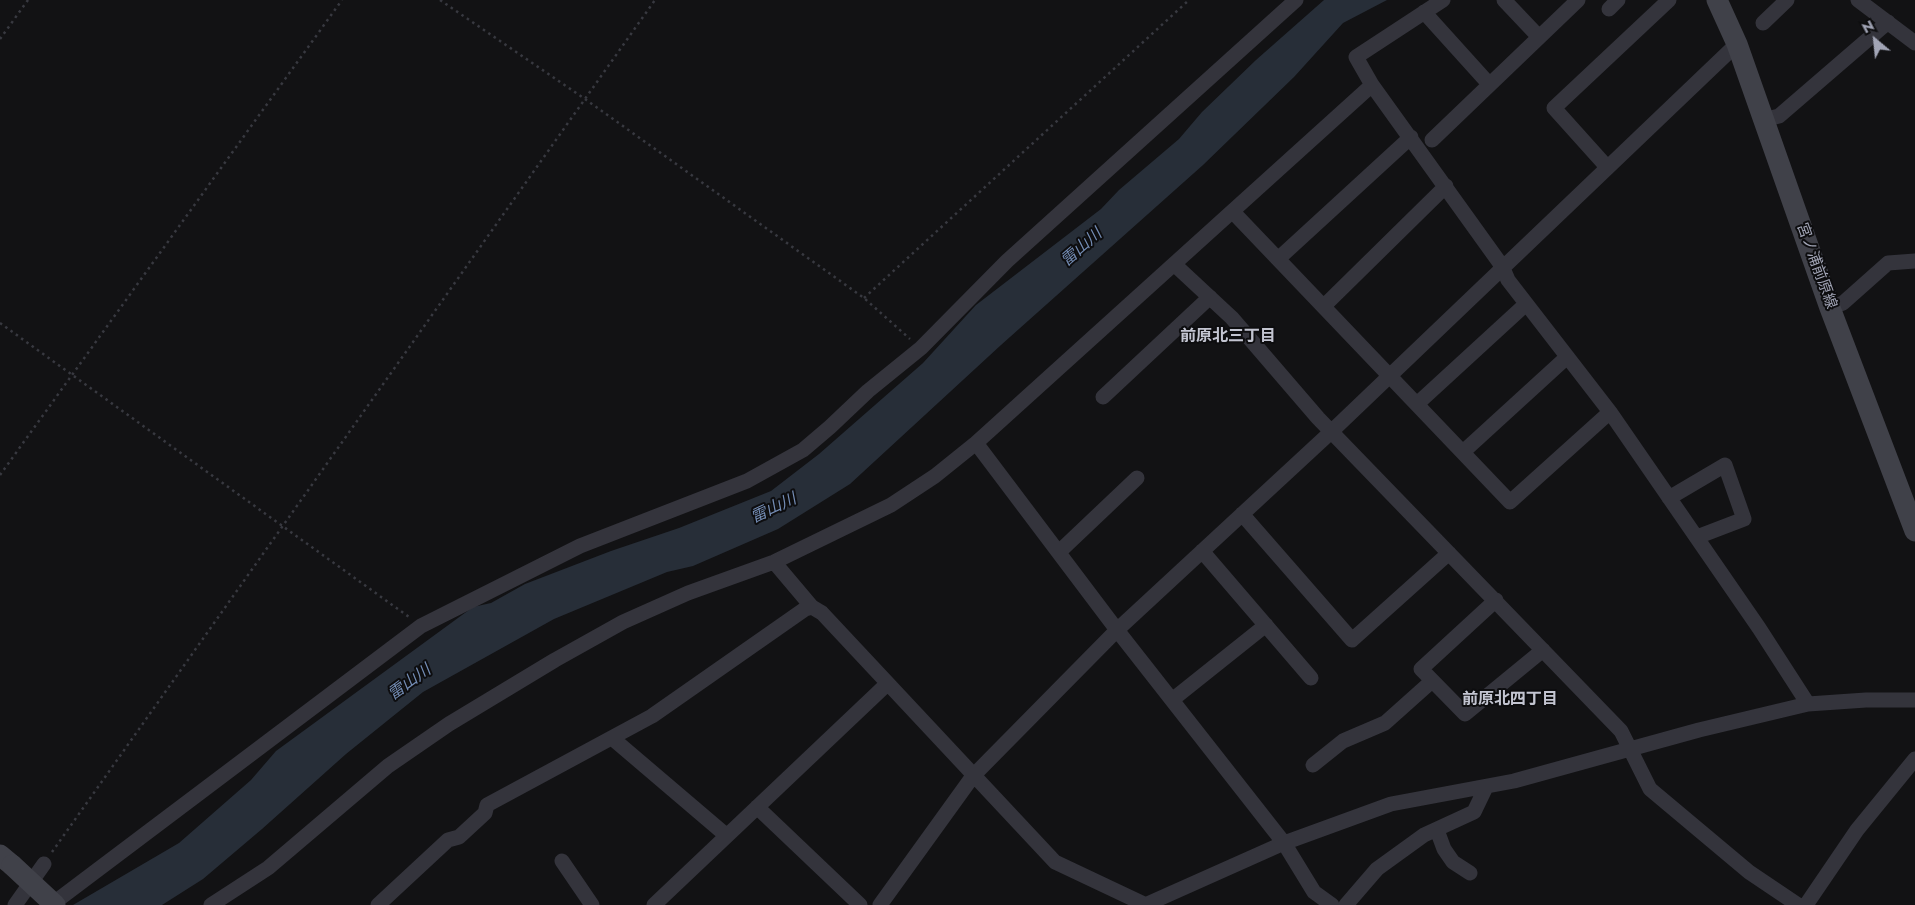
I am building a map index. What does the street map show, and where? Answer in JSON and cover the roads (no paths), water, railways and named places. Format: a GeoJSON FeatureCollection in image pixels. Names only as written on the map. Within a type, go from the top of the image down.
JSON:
{"type":"FeatureCollection","features":[{"type":"Feature","properties":{"kind":"main road","name":"宮ノ浦前原線"},"geometry":{"type":"LineString","coordinates":[[1718,0],[1737,44],[1830,308],[1913,522]]}},
{"type":"Feature","properties":{"kind":"main road"},"geometry":{"type":"LineString","coordinates":[[6,860],[53,905]]}},
{"type":"Feature","properties":{"kind":"street"},"geometry":{"type":"LineString","coordinates":[[53,905],[420,626],[580,546],[747,481],[803,450],[830,428],[868,391],[921,348],[1007,261],[1296,0]]}},
{"type":"Feature","properties":{"kind":"street"},"geometry":{"type":"LineString","coordinates":[[1442,0],[1356,57],[1372,85],[1502,266],[1508,280],[1610,412],[1780,658],[1808,704]]}},
{"type":"Feature","properties":{"kind":"street"},"geometry":{"type":"LineString","coordinates":[[1504,0],[1539,37]]}},
{"type":"Feature","properties":{"kind":"street"},"geometry":{"type":"LineString","coordinates":[[1432,140],[1578,0]]}},
{"type":"Feature","properties":{"kind":"street"},"geometry":{"type":"LineString","coordinates":[[1607,167],[1554,108],[1669,0]]}},
{"type":"Feature","properties":{"kind":"street"},"geometry":{"type":"LineString","coordinates":[[1763,23],[1788,0]]}},
{"type":"Feature","properties":{"kind":"street"},"geometry":{"type":"LineString","coordinates":[[1858,0],[1915,42]]}},
{"type":"Feature","properties":{"kind":"street"},"geometry":{"type":"LineString","coordinates":[[1424,12],[1489,84]]}},
{"type":"Feature","properties":{"kind":"street"},"geometry":{"type":"LineString","coordinates":[[1763,120],[1779,116],[1888,22]]}},
{"type":"Feature","properties":{"kind":"street"},"geometry":{"type":"LineString","coordinates":[[880,905],[974,776],[1117,630],[1332,431],[1502,266],[1737,44]]}},
{"type":"Feature","properties":{"kind":"street"},"geometry":{"type":"LineString","coordinates":[[212,905],[268,868],[388,766],[449,724],[555,660],[623,622],[688,593],[774,562],[891,505],[935,476],[976,443],[1114,317],[1175,265],[1372,85]]}},
{"type":"Feature","properties":{"kind":"street"},"geometry":{"type":"LineString","coordinates":[[1278,259],[1411,137]]}},
{"type":"Feature","properties":{"kind":"street"},"geometry":{"type":"LineString","coordinates":[[1324,306],[1446,186]]}},
{"type":"Feature","properties":{"kind":"street"},"geometry":{"type":"LineString","coordinates":[[1233,212],[1510,502],[1610,412]]}},
{"type":"Feature","properties":{"kind":"street"},"geometry":{"type":"LineString","coordinates":[[1830,308],[1843,303],[1888,263],[1915,262]]}},
{"type":"Feature","properties":{"kind":"street"},"geometry":{"type":"LineString","coordinates":[[1175,265],[1232,318],[1318,418],[1621,731],[1650,789],[1749,872],[1798,905]]}},
{"type":"Feature","properties":{"kind":"street"},"geometry":{"type":"LineString","coordinates":[[1103,398],[1210,297]]}},
{"type":"Feature","properties":{"kind":"street"},"geometry":{"type":"LineString","coordinates":[[1418,404],[1526,304]]}},
{"type":"Feature","properties":{"kind":"street"},"geometry":{"type":"LineString","coordinates":[[1463,452],[1568,357]]}},
{"type":"Feature","properties":{"kind":"street"},"geometry":{"type":"LineString","coordinates":[[976,443],[1117,630],[1284,843],[1314,892],[1332,905]]}},
{"type":"Feature","properties":{"kind":"street"},"geometry":{"type":"LineString","coordinates":[[1670,498],[1725,465],[1744,519],[1697,537]]}},
{"type":"Feature","properties":{"kind":"street"},"geometry":{"type":"LineString","coordinates":[[1059,552],[1138,478]]}},
{"type":"Feature","properties":{"kind":"street"},"geometry":{"type":"LineString","coordinates":[[1242,514],[1352,640],[1449,553]]}},
{"type":"Feature","properties":{"kind":"street"},"geometry":{"type":"LineString","coordinates":[[1202,551],[1311,678]]}},
{"type":"Feature","properties":{"kind":"street"},"geometry":{"type":"LineString","coordinates":[[774,562],[812,607],[822,613],[1055,862],[1146,905],[1284,843],[1391,804],[1514,781],[1699,730],[1808,704],[1866,700],[1915,700]]}},
{"type":"Feature","properties":{"kind":"street"},"geometry":{"type":"LineString","coordinates":[[1496,600],[1421,669],[1432,681],[1465,714],[1543,650]]}},
{"type":"Feature","properties":{"kind":"street"},"geometry":{"type":"LineString","coordinates":[[378,905],[448,840],[459,837],[485,813],[487,805],[652,716],[805,609],[812,607]]}},
{"type":"Feature","properties":{"kind":"street"},"geometry":{"type":"LineString","coordinates":[[1172,700],[1266,625]]}},
{"type":"Feature","properties":{"kind":"street"},"geometry":{"type":"LineString","coordinates":[[1314,765],[1343,741],[1385,723],[1432,681]]}},
{"type":"Feature","properties":{"kind":"street"},"geometry":{"type":"LineString","coordinates":[[654,905],[887,684]]}},
{"type":"Feature","properties":{"kind":"street"},"geometry":{"type":"LineString","coordinates":[[612,738],[727,836]]}},
{"type":"Feature","properties":{"kind":"street"},"geometry":{"type":"LineString","coordinates":[[1806,905],[1857,830],[1915,759]]}},
{"type":"Feature","properties":{"kind":"street"},"geometry":{"type":"LineString","coordinates":[[1346,905],[1377,869],[1424,835],[1474,812],[1486,787]]}},
{"type":"Feature","properties":{"kind":"street"},"geometry":{"type":"LineString","coordinates":[[757,808],[860,905]]}},
{"type":"Feature","properties":{"kind":"street"},"geometry":{"type":"LineString","coordinates":[[1437,830],[1444,849],[1453,862],[1470,874]]}},
{"type":"Feature","properties":{"kind":"street"},"geometry":{"type":"LineString","coordinates":[[562,861],[592,905]]}},
{"type":"Feature","properties":{"kind":"street"},"geometry":{"type":"LineString","coordinates":[[15,905],[44,864]]}},
{"type":"Feature","properties":{"kind":"water","name":"雷山川"},"geometry":{"type":"Polygon","coordinates":[[[1324,0],[1387,0],[1343,23],[1294,77],[1203,165],[1001,345],[850,484],[778,529],[693,566],[667,572],[554,619],[423,692],[346,754],[203,879],[162,905],[73,905],[179,843],[251,780],[276,751],[473,607],[491,603],[525,584],[611,551],[679,528],[771,491],[819,454],[923,363],[976,305],[1101,209],[1119,190],[1179,139],[1202,112],[1256,60],[1324,0]]]}},
{"type":"Feature","properties":{"kind":"district","name":"前原北三丁目"},"geometry":{"type":"Point","coordinates":[1228,337]}},
{"type":"Feature","properties":{"kind":"district","name":"前原北四丁目"},"geometry":{"type":"Point","coordinates":[1510,700]}}]}
